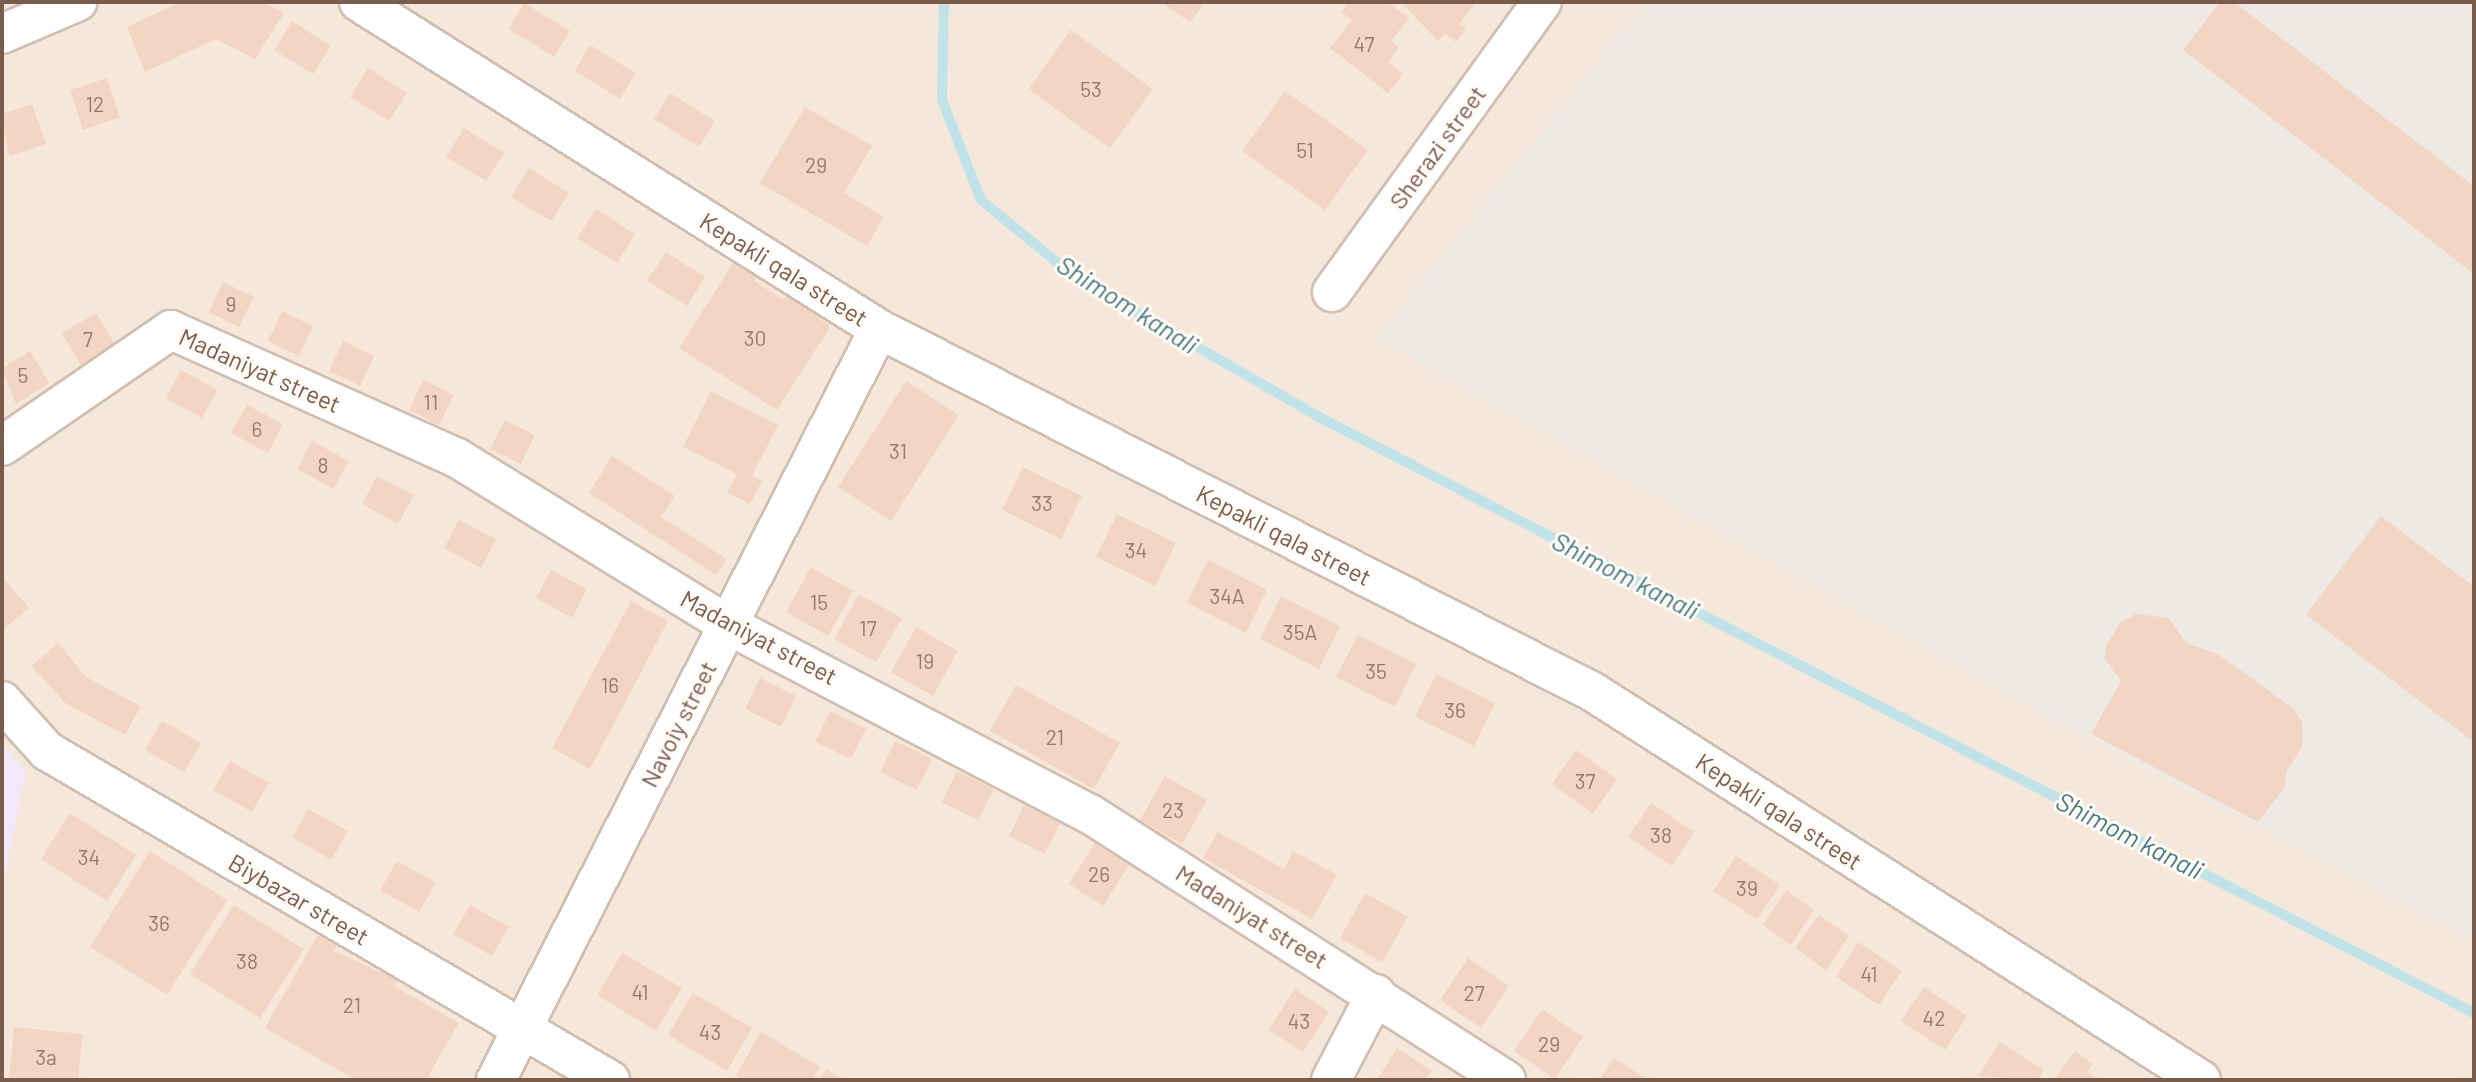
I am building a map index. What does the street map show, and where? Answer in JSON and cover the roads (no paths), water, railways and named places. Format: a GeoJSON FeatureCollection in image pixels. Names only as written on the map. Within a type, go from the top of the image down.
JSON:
{"type":"FeatureCollection","features":[{"type":"Feature","properties":{"kind":"street"},"geometry":{"type":"LineString","coordinates":[[2,34],[77,2]]}},
{"type":"Feature","properties":{"kind":"street","name":"Kepakli qala street"},"geometry":{"type":"LineString","coordinates":[[359,2],[878,329],[1593,692],[2202,1080]]}},
{"type":"Feature","properties":{"kind":"street","name":"Sherazi street"},"geometry":{"type":"LineString","coordinates":[[1332,292],[1542,2]]}},
{"type":"Feature","properties":{"kind":"street","name":"Navoiy street"},"geometry":{"type":"LineString","coordinates":[[496,1080],[524,1031],[878,329]]}},
{"type":"Feature","properties":{"kind":"street","name":"Madaniyat street"},"geometry":{"type":"LineString","coordinates":[[2,446],[171,330],[457,458],[728,625],[1090,814],[1506,1080]]}},
{"type":"Feature","properties":{"kind":"street","name":"Biybazar street"},"geometry":{"type":"LineString","coordinates":[[2,701],[47,751],[610,1080]]}},
{"type":"Feature","properties":{"kind":"street"},"geometry":{"type":"LineString","coordinates":[[1331,1080],[1376,995]]}},
{"type":"Feature","properties":{"kind":"waterway","name":"Shimom kanali"},"geometry":{"type":"LineString","coordinates":[[944,2],[942,100],[981,200],[1075,277],[1321,418],[2474,1013]]}}]}
